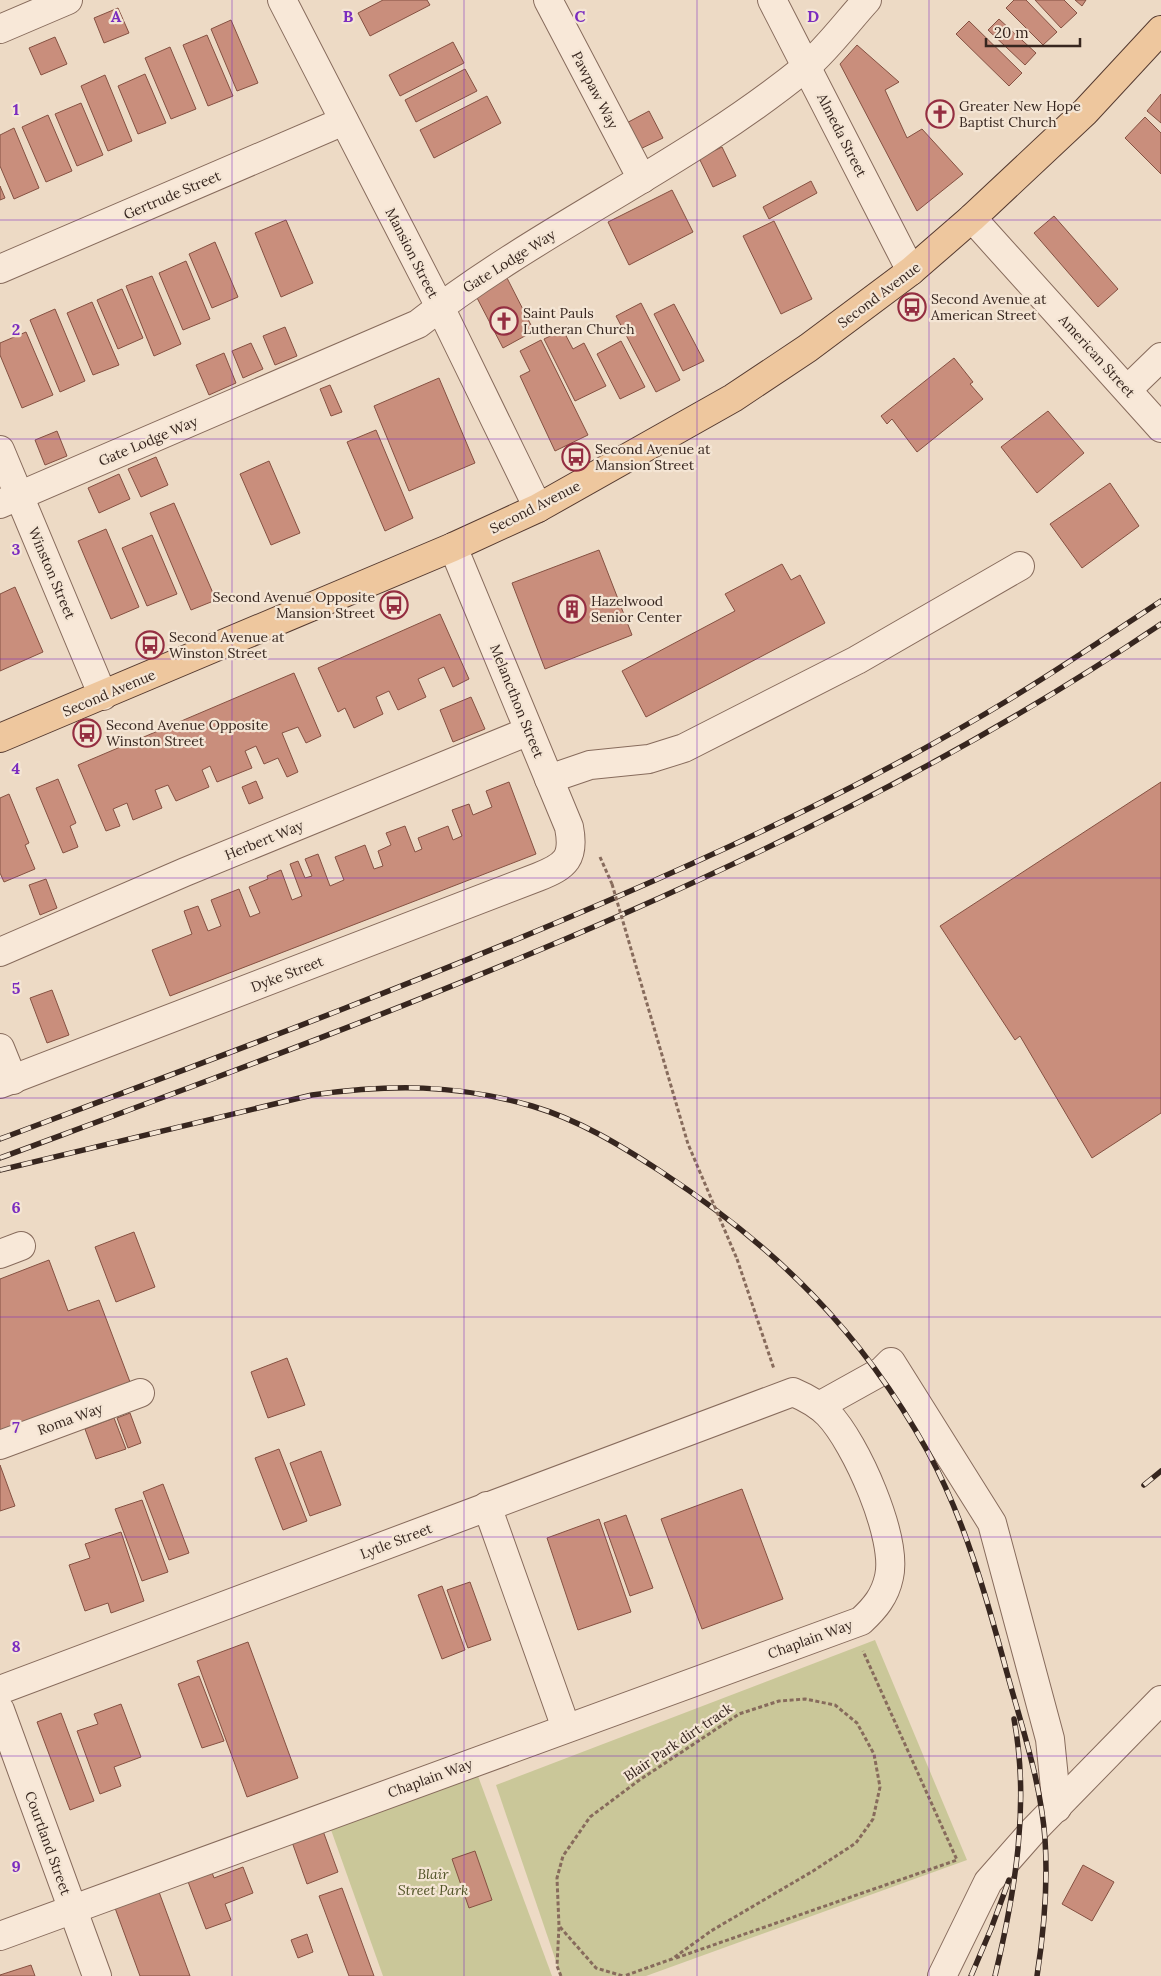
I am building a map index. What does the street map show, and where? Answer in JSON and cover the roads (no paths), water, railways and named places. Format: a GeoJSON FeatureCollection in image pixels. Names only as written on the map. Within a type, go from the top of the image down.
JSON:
{"type":"FeatureCollection","features":[{"type":"Feature","properties":{"kind":"main road","name":"Second Avenue"},"geometry":{"type":"LineString","coordinates":[[0,738],[453,547],[538,508],[733,398],[808,348],[912,271],[972,218],[1085,112],[1161,30]]}},
{"type":"Feature","properties":{"kind":"street"},"geometry":{"type":"LineString","coordinates":[[0,29],[27,7],[68,0]]}},
{"type":"Feature","properties":{"kind":"street","name":"Mansion Street"},"geometry":{"type":"LineString","coordinates":[[282,0],[440,307],[538,508]]}},
{"type":"Feature","properties":{"kind":"street","name":"Pawpaw Way"},"geometry":{"type":"LineString","coordinates":[[548,0],[642,179]]}},
{"type":"Feature","properties":{"kind":"street","name":"Almeda Street"},"geometry":{"type":"LineString","coordinates":[[772,0],[912,271]]}},
{"type":"Feature","properties":{"kind":"street","name":"Gate Lodge Way"},"geometry":{"type":"LineString","coordinates":[[10,500],[418,324],[462,290],[724,127],[807,66],[867,0]]}},
{"type":"Feature","properties":{"kind":"street","name":"Gertrude Street"},"geometry":{"type":"LineString","coordinates":[[0,269],[344,121]]}},
{"type":"Feature","properties":{"kind":"street","name":"American Street"},"geometry":{"type":"LineString","coordinates":[[972,218],[1128,389],[1161,428]]}},
{"type":"Feature","properties":{"kind":"street"},"geometry":{"type":"LineString","coordinates":[[1128,389],[1161,357]]}},
{"type":"Feature","properties":{"kind":"street","name":"Winston Street"},"geometry":{"type":"LineString","coordinates":[[0,450],[10,500],[102,696]]}},
{"type":"Feature","properties":{"kind":"street","name":"Melancthon Street"},"geometry":{"type":"LineString","coordinates":[[453,547],[569,827],[572,843],[569,857]]}},
{"type":"Feature","properties":{"kind":"street"},"geometry":{"type":"LineString","coordinates":[[549,779],[590,765],[649,759],[684,748],[857,660],[1020,566]]}},
{"type":"Feature","properties":{"kind":"street","name":"Herbert Way"},"geometry":{"type":"LineString","coordinates":[[0,952],[185,872],[529,731]]}},
{"type":"Feature","properties":{"kind":"street","name":"Dyke Street"},"geometry":{"type":"LineString","coordinates":[[6,1082],[556,870],[569,857]]}},
{"type":"Feature","properties":{"kind":"street"},"geometry":{"type":"LineString","coordinates":[[0,1048],[6,1082]]}},
{"type":"Feature","properties":{"kind":"street"},"geometry":{"type":"LineString","coordinates":[[819,1406],[882,1371],[891,1362],[992,1523],[1050,1739],[1057,1808]]}},
{"type":"Feature","properties":{"kind":"street","name":"Lytle Street"},"geometry":{"type":"LineString","coordinates":[[0,1690],[793,1392],[812,1400],[819,1406]]}},
{"type":"Feature","properties":{"kind":"street","name":"Roma Way"},"geometry":{"type":"LineString","coordinates":[[0,1445],[140,1393]]}},
{"type":"Feature","properties":{"kind":"street","name":"Chaplain Way"},"geometry":{"type":"LineString","coordinates":[[0,1936],[566,1728],[861,1633],[880,1603],[890,1577],[891,1548],[879,1510],[858,1461],[845,1437],[829,1415],[819,1406]]}},
{"type":"Feature","properties":{"kind":"street"},"geometry":{"type":"LineString","coordinates":[[488,1506],[566,1728]]}},
{"type":"Feature","properties":{"kind":"street"},"geometry":{"type":"LineString","coordinates":[[942,1976],[988,1882],[1157,1702]]}},
{"type":"Feature","properties":{"kind":"street","name":"Courtland Street"},"geometry":{"type":"LineString","coordinates":[[0,1710],[97,1976]]}},
{"type":"Feature","properties":{"kind":"railway"},"geometry":{"type":"LineString","coordinates":[[0,1139],[308,1023],[536,931],[714,854],[864,781],[962,727],[1048,675],[1161,601]]}},
{"type":"Feature","properties":{"kind":"railway"},"geometry":{"type":"LineString","coordinates":[[0,1158],[300,1046],[449,987],[597,926],[743,859],[886,788],[1026,710],[1161,624]]}},
{"type":"Feature","properties":{"kind":"railway"},"geometry":{"type":"LineString","coordinates":[[0,1170],[312,1095],[341,1091],[396,1088],[450,1090],[477,1093],[532,1106],[583,1126],[660,1171],[741,1230],[778,1261],[812,1295],[844,1330],[874,1368],[902,1408],[928,1452],[964,1532],[991,1617],[1030,1755],[1043,1818],[1046,1890],[1037,1976]]}},
{"type":"Feature","properties":{"kind":"railway"},"geometry":{"type":"LineString","coordinates":[[1144,1485],[1161,1471]]}},
{"type":"Feature","properties":{"kind":"railway"},"geometry":{"type":"LineString","coordinates":[[995,1976],[1009,1912],[1018,1848],[1021,1784],[1019,1751],[1014,1719]]}},
{"type":"Feature","properties":{"kind":"railway"},"geometry":{"type":"LineString","coordinates":[[971,1976],[1009,1880]]}},
{"type":"Feature","properties":{"kind":"place","name":"Greater New Hope Baptist Church"},"geometry":{"type":"Point","coordinates":[940,114]}},
{"type":"Feature","properties":{"kind":"place","name":"Second Avenue at American Street"},"geometry":{"type":"Point","coordinates":[912,307]}},
{"type":"Feature","properties":{"kind":"place","name":"Saint Pauls Lutheran Church"},"geometry":{"type":"Point","coordinates":[504,321]}},
{"type":"Feature","properties":{"kind":"place","name":"Second Avenue at Mansion Street"},"geometry":{"type":"Point","coordinates":[576,457]}},
{"type":"Feature","properties":{"kind":"place","name":"Second Avenue Opposite Mansion Street"},"geometry":{"type":"Point","coordinates":[394,605]}},
{"type":"Feature","properties":{"kind":"place","name":"Hazelwood Senior Center"},"geometry":{"type":"Point","coordinates":[572,609]}},
{"type":"Feature","properties":{"kind":"place","name":"Second Avenue at Winston Street"},"geometry":{"type":"Point","coordinates":[150,645]}},
{"type":"Feature","properties":{"kind":"place","name":"Second Avenue Opposite Winston Street"},"geometry":{"type":"Point","coordinates":[87,733]}},
{"type":"Feature","properties":{"kind":"park label","name":"Blair Street Park"},"geometry":{"type":"Point","coordinates":[433,1882]}}]}
